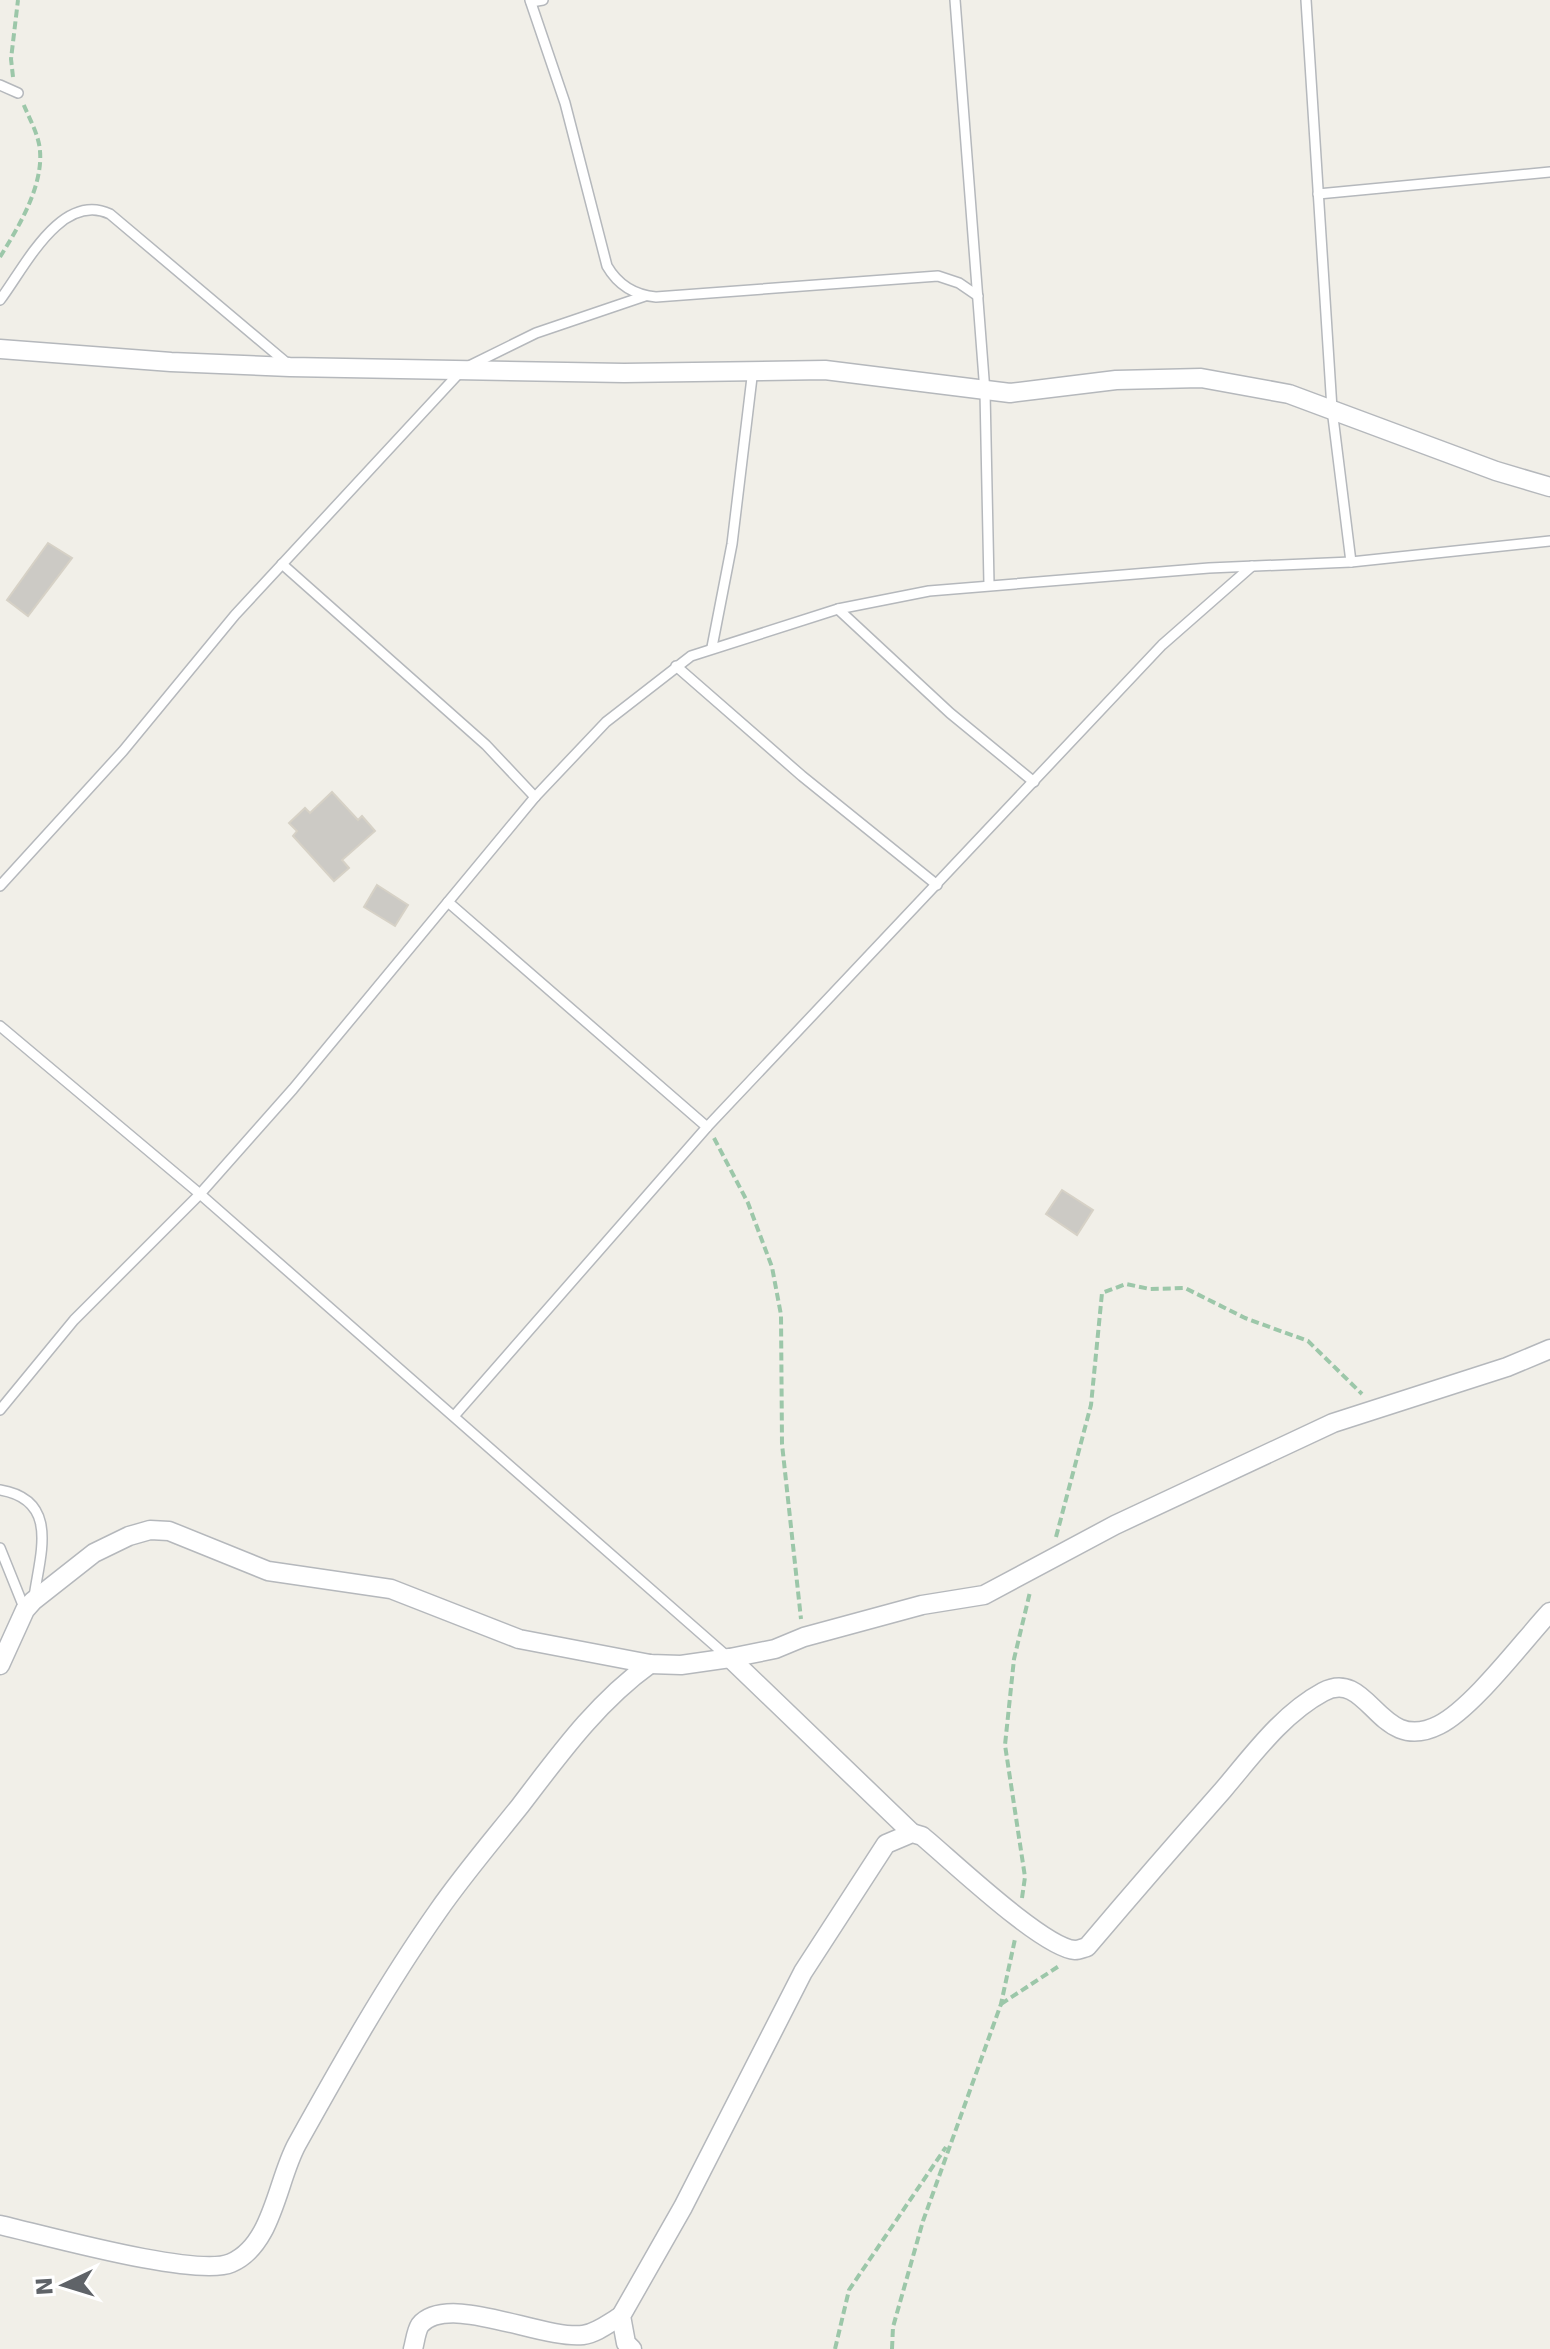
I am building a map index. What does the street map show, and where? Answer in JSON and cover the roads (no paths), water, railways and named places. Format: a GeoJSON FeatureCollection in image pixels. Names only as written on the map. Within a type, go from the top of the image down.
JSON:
{"type":"FeatureCollection","features":[{"type":"Feature","properties":{"kind":"street"},"geometry":{"type":"LineString","coordinates":[[0,349],[290,367],[624,373],[825,370],[1010,393],[1116,380],[1201,378],[1250,384],[1332,409],[1496,471],[1550,487]]}},
{"type":"Feature","properties":{"kind":"street"},"geometry":{"type":"LineString","coordinates":[[0,1665],[29,1605],[94,1553],[129,1536],[150,1530],[169,1531],[268,1571],[391,1589],[519,1639],[650,1664],[681,1665],[775,1649],[804,1637],[922,1605],[984,1595],[1115,1525],[1333,1423],[1507,1367],[1550,1349]]}},
{"type":"Feature","properties":{"kind":"street"},"geometry":{"type":"LineString","coordinates":[[730,1658],[912,1833],[922,1836],[1019,1918],[1056,1942],[1075,1950],[1087,1947],[1279,1725],[1324,1691],[1340,1688],[1363,1697],[1392,1727],[1407,1733],[1439,1725],[1465,1704],[1550,1612]]}},
{"type":"Feature","properties":{"kind":"street"},"geometry":{"type":"LineString","coordinates":[[0,2225],[191,2266],[229,2265],[245,2254],[260,2236],[294,2148],[363,2028],[438,1911],[570,1741],[618,1686],[650,1664]]}},
{"type":"Feature","properties":{"kind":"street"},"geometry":{"type":"LineString","coordinates":[[413,2349],[419,2327],[433,2316],[452,2312],[564,2335],[594,2333],[621,2316],[683,2207],[803,1972],[878,1854],[886,1844],[912,1833]]}},
{"type":"Feature","properties":{"kind":"street"},"geometry":{"type":"LineString","coordinates":[[621,2316],[626,2343],[632,2349]]}},
{"type":"Feature","properties":{"kind":"lane"},"geometry":{"type":"LineString","coordinates":[[543,0],[531,1],[565,103],[607,266],[623,285],[645,296]]}},
{"type":"Feature","properties":{"kind":"lane"},"geometry":{"type":"LineString","coordinates":[[955,0],[985,392],[989,584]]}},
{"type":"Feature","properties":{"kind":"lane"},"geometry":{"type":"LineString","coordinates":[[1306,0],[1332,409],[1351,562]]}},
{"type":"Feature","properties":{"kind":"lane"},"geometry":{"type":"LineString","coordinates":[[0,85],[18,93]]}},
{"type":"Feature","properties":{"kind":"lane"},"geometry":{"type":"LineString","coordinates":[[1318,194],[1550,172]]}},
{"type":"Feature","properties":{"kind":"lane"},"geometry":{"type":"LineString","coordinates":[[0,300],[68,216],[98,209],[110,214],[290,367]]}},
{"type":"Feature","properties":{"kind":"lane"},"geometry":{"type":"LineString","coordinates":[[0,886],[123,751],[282,564],[463,369],[536,333],[645,296],[938,276],[959,283],[978,296]]}},
{"type":"Feature","properties":{"kind":"lane"},"geometry":{"type":"LineString","coordinates":[[712,647],[732,544],[753,369]]}},
{"type":"Feature","properties":{"kind":"lane"},"geometry":{"type":"LineString","coordinates":[[0,1410],[74,1320],[200,1194],[293,1089],[535,797],[606,722],[676,666],[712,647],[838,609],[989,584],[1351,562],[1550,541]]}},
{"type":"Feature","properties":{"kind":"lane"},"geometry":{"type":"LineString","coordinates":[[282,564],[486,745],[535,797]]}},
{"type":"Feature","properties":{"kind":"lane"},"geometry":{"type":"LineString","coordinates":[[455,1415],[707,1127],[1162,645],[1252,566]]}},
{"type":"Feature","properties":{"kind":"lane"},"geometry":{"type":"LineString","coordinates":[[838,609],[950,713],[1034,782]]}},
{"type":"Feature","properties":{"kind":"lane"},"geometry":{"type":"LineString","coordinates":[[676,666],[802,776],[937,885]]}},
{"type":"Feature","properties":{"kind":"lane"},"geometry":{"type":"LineString","coordinates":[[448,902],[707,1127]]}},
{"type":"Feature","properties":{"kind":"lane"},"geometry":{"type":"LineString","coordinates":[[0,1026],[200,1194],[730,1658]]}},
{"type":"Feature","properties":{"kind":"lane"},"geometry":{"type":"LineString","coordinates":[[0,1490],[34,1505],[41,1519],[43,1542],[29,1605]]}},
{"type":"Feature","properties":{"kind":"lane"},"geometry":{"type":"LineString","coordinates":[[0,1548],[29,1605]]}}]}
